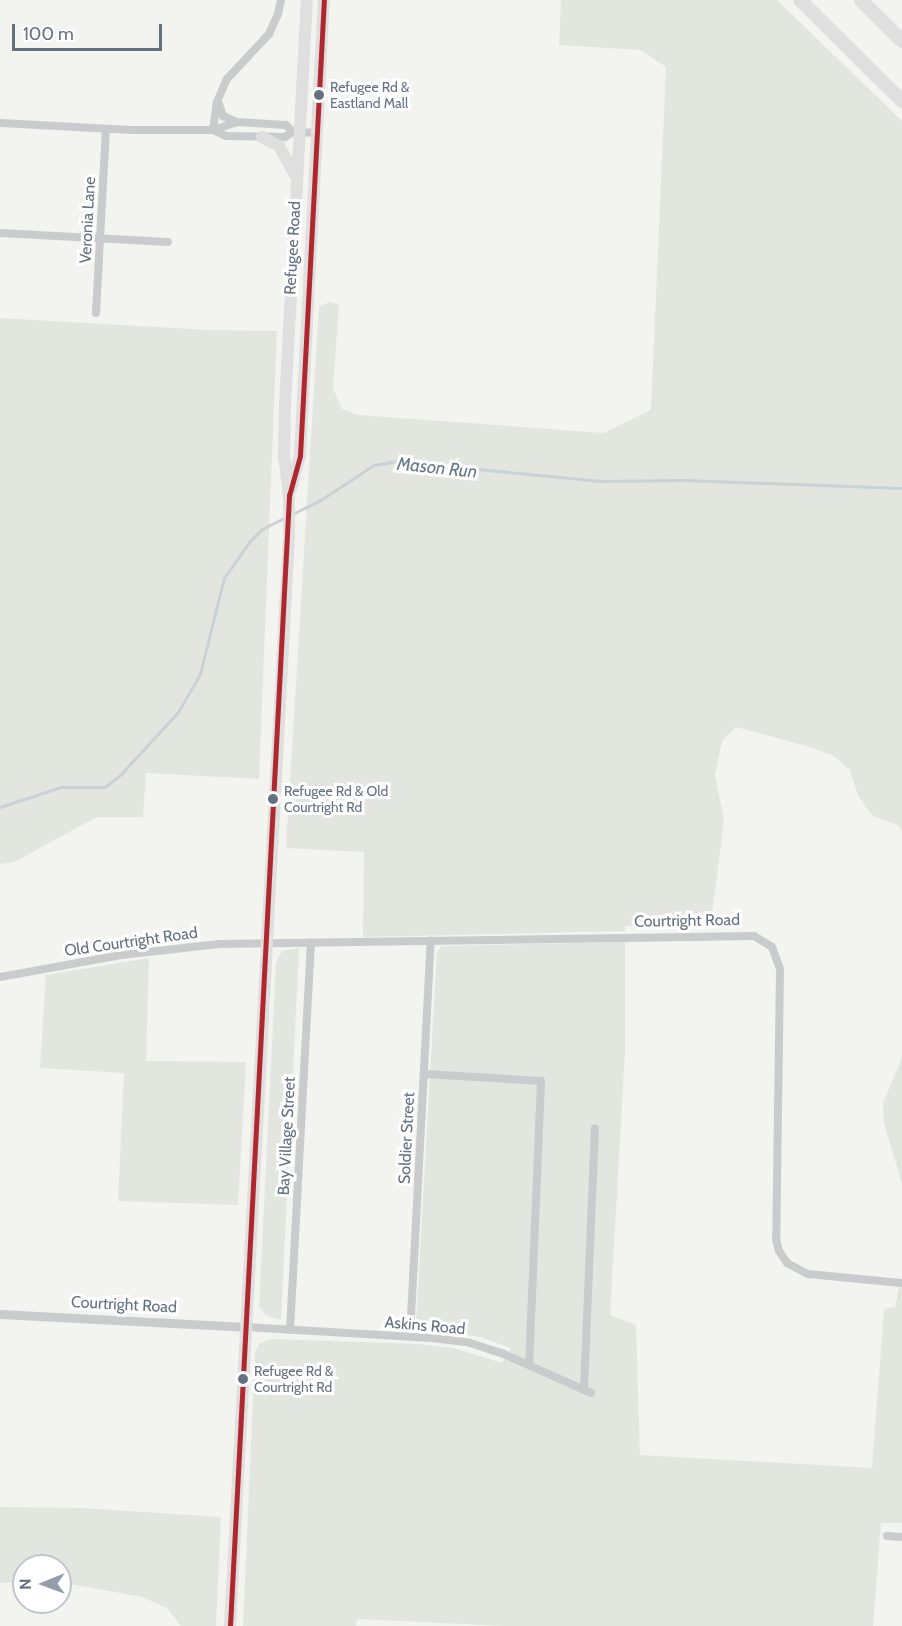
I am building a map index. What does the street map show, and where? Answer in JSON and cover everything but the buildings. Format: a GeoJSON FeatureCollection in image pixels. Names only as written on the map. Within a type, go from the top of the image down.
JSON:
{"type":"FeatureCollection","features":[{"type":"Feature","properties":{"kind":"highway"},"geometry":{"type":"LineString","coordinates":[[800,0],[902,101]]}},
{"type":"Feature","properties":{"kind":"highway"},"geometry":{"type":"LineString","coordinates":[[861,0],[902,41]]}},
{"type":"Feature","properties":{"kind":"main road","name":"Refugee Road"},"geometry":{"type":"LineString","coordinates":[[230,1626],[289,523],[284,455],[297,179],[297,132],[307,0]]}},
{"type":"Feature","properties":{"kind":"main road","name":"Refugee Road"},"geometry":{"type":"LineString","coordinates":[[289,502],[300,456],[324,0]]}},
{"type":"Feature","properties":{"kind":"main road"},"geometry":{"type":"LineString","coordinates":[[262,137],[279,146],[297,179]]}},
{"type":"Feature","properties":{"kind":"street"},"geometry":{"type":"LineString","coordinates":[[213,130],[218,99],[231,72],[269,34],[278,14],[280,0]]}},
{"type":"Feature","properties":{"kind":"street"},"geometry":{"type":"LineString","coordinates":[[218,99],[223,116],[237,122],[286,125],[297,132]]}},
{"type":"Feature","properties":{"kind":"street"},"geometry":{"type":"LineString","coordinates":[[0,123],[106,129],[213,130],[237,122]]}},
{"type":"Feature","properties":{"kind":"street","name":"Veronia Lane"},"geometry":{"type":"LineString","coordinates":[[96,313],[106,129]]}},
{"type":"Feature","properties":{"kind":"street"},"geometry":{"type":"LineString","coordinates":[[213,130],[226,136],[285,137],[297,132],[316,133]]}},
{"type":"Feature","properties":{"kind":"street"},"geometry":{"type":"LineString","coordinates":[[0,233],[168,242]]}},
{"type":"Feature","properties":{"kind":"street","name":"Courtright Road"},"geometry":{"type":"LineString","coordinates":[[267,944],[748,935],[766,941],[777,954],[780,969],[777,1239],[779,1251],[787,1263],[808,1274],[902,1283]]}},
{"type":"Feature","properties":{"kind":"street","name":"Soldier Street"},"geometry":{"type":"LineString","coordinates":[[410,1336],[431,941]]}},
{"type":"Feature","properties":{"kind":"street","name":"Bay Village Street"},"geometry":{"type":"LineString","coordinates":[[290,1330],[311,943]]}},
{"type":"Feature","properties":{"kind":"street","name":"Old Courtright Road"},"geometry":{"type":"LineString","coordinates":[[0,977],[121,955],[219,944],[267,944]]}},
{"type":"Feature","properties":{"kind":"street"},"geometry":{"type":"LineString","coordinates":[[424,1074],[541,1081],[529,1365]]}},
{"type":"Feature","properties":{"kind":"street","name":"Askins Road"},"geometry":{"type":"LineString","coordinates":[[246,1327],[410,1336],[470,1343],[529,1365],[587,1391],[595,1128]]}},
{"type":"Feature","properties":{"kind":"street","name":"Courtright Road"},"geometry":{"type":"LineString","coordinates":[[0,1314],[246,1327]]}},
{"type":"Feature","properties":{"kind":"street"},"geometry":{"type":"LineString","coordinates":[[887,1536],[902,1537]]}},
{"type":"Feature","properties":{"kind":"shaded area"},"geometry":{"type":"Polygon","coordinates":[[[561,0],[777,0],[902,121],[902,832],[898,825],[873,816],[858,796],[850,770],[834,756],[810,747],[736,727],[722,741],[715,775],[724,820],[712,914],[704,923],[625,926],[625,931],[363,937],[364,852],[286,848],[319,306],[330,302],[339,305],[333,388],[342,409],[358,415],[604,433],[651,410],[666,67],[640,50],[559,45],[561,0]]]}},
{"type":"Feature","properties":{"kind":"shaded area"},"geometry":{"type":"Polygon","coordinates":[[[0,318],[208,330],[277,331],[259,779],[146,773],[143,817],[97,817],[14,862],[0,864],[0,318]]]}},
{"type":"Feature","properties":{"kind":"shaded area"},"geometry":{"type":"Polygon","coordinates":[[[625,942],[625,1052],[610,1315],[636,1325],[640,1455],[872,1468],[884,1309],[895,1307],[899,1287],[902,1287],[902,1523],[881,1523],[873,1626],[504,1626],[357,1619],[356,1626],[243,1626],[255,1352],[260,1343],[272,1339],[420,1344],[457,1349],[502,1363],[511,1348],[480,1337],[422,1328],[416,1324],[437,951],[442,946],[625,942]]]}},
{"type":"Feature","properties":{"kind":"shaded area"},"geometry":{"type":"Polygon","coordinates":[[[299,948],[281,1320],[267,1316],[259,1307],[276,963],[282,951],[299,948]]]}},
{"type":"Feature","properties":{"kind":"shaded area"},"geometry":{"type":"Polygon","coordinates":[[[149,958],[146,1061],[246,1062],[238,1205],[118,1201],[124,1073],[40,1068],[46,975],[149,958]]]}},
{"type":"Feature","properties":{"kind":"shaded area"},"geometry":{"type":"Polygon","coordinates":[[[902,1058],[902,1184],[884,1123],[883,1103],[902,1058]]]}},
{"type":"Feature","properties":{"kind":"shaded area"},"geometry":{"type":"Polygon","coordinates":[[[0,1507],[82,1508],[221,1517],[216,1626],[181,1626],[167,1608],[142,1597],[72,1584],[72,1554],[12,1554],[12,1582],[0,1583],[0,1507]]]}},
{"type":"Feature","properties":{"kind":"waterway","name":"Mason Run"},"geometry":{"type":"LineString","coordinates":[[292,514],[319,501],[374,465],[396,461],[444,469],[477,469],[601,481],[684,480],[902,488]]}},
{"type":"Feature","properties":{"kind":"waterway","name":"Mason Run"},"geometry":{"type":"LineString","coordinates":[[0,807],[61,787],[105,787],[120,775],[178,712],[200,674],[224,578],[250,541],[262,529],[286,517]]}},
{"type":"Feature","properties":{"kind":"transit line"},"geometry":{"type":"LineString","coordinates":[[230,1626],[289,496],[300,456],[324,0]]}},
{"type":"Feature","properties":{"kind":"place","name":"Refugee Rd & Eastland Mall"},"geometry":{"type":"Point","coordinates":[319,95]}},
{"type":"Feature","properties":{"kind":"place","name":"Refugee Rd & Old Courtright Rd"},"geometry":{"type":"Point","coordinates":[273,799]}},
{"type":"Feature","properties":{"kind":"place","name":"Refugee Rd & Courtright Rd"},"geometry":{"type":"Point","coordinates":[243,1379]}}]}
